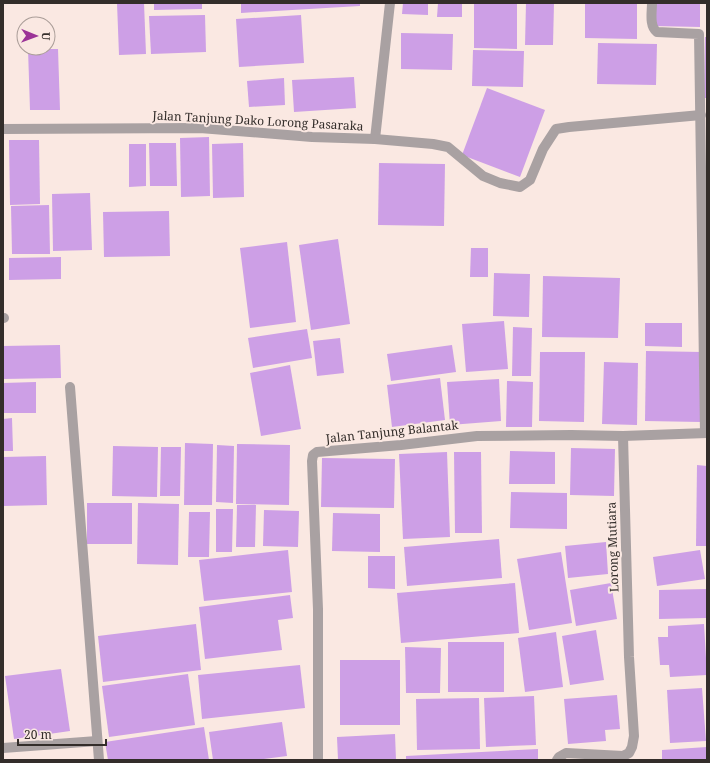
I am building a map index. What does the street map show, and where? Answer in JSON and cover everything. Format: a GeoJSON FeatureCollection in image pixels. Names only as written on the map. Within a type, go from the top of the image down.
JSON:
{"type":"FeatureCollection","features":[{"type":"Feature","properties":{"kind":"street","name":"Jalan Tanjung Dako Lorong Pasaraka"},"geometry":{"type":"LineString","coordinates":[[3,129],[200,128],[312,137],[375,139],[390,3]]}},
{"type":"Feature","properties":{"kind":"street"},"geometry":{"type":"LineString","coordinates":[[652,3],[652,24],[657,32],[703,34],[701,115],[706,433]]}},
{"type":"Feature","properties":{"kind":"street"},"geometry":{"type":"LineString","coordinates":[[375,139],[433,144],[448,147],[483,176],[500,183],[520,187],[530,180],[543,149],[556,129],[701,115]]}},
{"type":"Feature","properties":{"kind":"street"},"geometry":{"type":"LineString","coordinates":[[70,387],[98,760]]}},
{"type":"Feature","properties":{"kind":"street","name":"Jalan Tanjung Balantak"},"geometry":{"type":"LineString","coordinates":[[318,760],[318,609],[313,455],[317,452],[401,445],[477,436],[623,436],[706,433]]}},
{"type":"Feature","properties":{"kind":"street","name":"Lorong Mutiara"},"geometry":{"type":"LineString","coordinates":[[557,760],[559,757],[566,754],[623,756],[629,753],[634,741],[629,657],[623,436]]}},
{"type":"Feature","properties":{"kind":"street"},"geometry":{"type":"LineString","coordinates":[[3,748],[97,741]]}},
{"type":"Feature","properties":{"kind":"building"},"geometry":{"type":"Polygon","coordinates":[[[117,3],[144,3],[146,54],[119,55],[117,3]]]}},
{"type":"Feature","properties":{"kind":"building"},"geometry":{"type":"Polygon","coordinates":[[[154,3],[202,3],[202,9],[154,10],[154,3]]]}},
{"type":"Feature","properties":{"kind":"building"},"geometry":{"type":"Polygon","coordinates":[[[241,3],[360,3],[360,6],[241,13],[241,3]]]}},
{"type":"Feature","properties":{"kind":"building"},"geometry":{"type":"Polygon","coordinates":[[[403,3],[428,3],[428,15],[402,14],[403,3]]]}},
{"type":"Feature","properties":{"kind":"building"},"geometry":{"type":"Polygon","coordinates":[[[438,3],[462,3],[462,17],[437,17],[438,3]]]}},
{"type":"Feature","properties":{"kind":"building"},"geometry":{"type":"Polygon","coordinates":[[[474,3],[517,3],[517,49],[474,48],[474,3]]]}},
{"type":"Feature","properties":{"kind":"building"},"geometry":{"type":"Polygon","coordinates":[[[526,3],[554,3],[553,45],[525,45],[526,3]]]}},
{"type":"Feature","properties":{"kind":"building"},"geometry":{"type":"Polygon","coordinates":[[[585,3],[637,3],[637,39],[585,38],[585,3]]]}},
{"type":"Feature","properties":{"kind":"building"},"geometry":{"type":"Polygon","coordinates":[[[655,3],[700,3],[700,27],[654,26],[655,3]]]}},
{"type":"Feature","properties":{"kind":"building"},"geometry":{"type":"Polygon","coordinates":[[[205,15],[206,52],[151,54],[149,16],[205,15]]]}},
{"type":"Feature","properties":{"kind":"building"},"geometry":{"type":"Polygon","coordinates":[[[301,15],[304,63],[239,67],[236,19],[301,15]]]}},
{"type":"Feature","properties":{"kind":"building"},"geometry":{"type":"Polygon","coordinates":[[[401,33],[453,34],[452,70],[401,69],[401,33]]]}},
{"type":"Feature","properties":{"kind":"building"},"geometry":{"type":"Polygon","coordinates":[[[705,37],[707,37],[707,98],[704,98],[705,37]]]}},
{"type":"Feature","properties":{"kind":"building"},"geometry":{"type":"Polygon","coordinates":[[[598,43],[657,44],[656,85],[597,84],[598,43]]]}},
{"type":"Feature","properties":{"kind":"building"},"geometry":{"type":"Polygon","coordinates":[[[56,49],[58,49],[60,110],[30,110],[28,56],[56,56],[56,49]]]}},
{"type":"Feature","properties":{"kind":"building"},"geometry":{"type":"Polygon","coordinates":[[[473,50],[524,51],[523,87],[472,86],[473,50]]]}},
{"type":"Feature","properties":{"kind":"building"},"geometry":{"type":"Polygon","coordinates":[[[354,77],[356,108],[294,112],[292,80],[354,77]]]}},
{"type":"Feature","properties":{"kind":"building"},"geometry":{"type":"Polygon","coordinates":[[[284,78],[285,105],[249,107],[247,81],[284,78]]]}},
{"type":"Feature","properties":{"kind":"building"},"geometry":{"type":"Polygon","coordinates":[[[487,88],[545,110],[520,177],[462,155],[487,88]]]}},
{"type":"Feature","properties":{"kind":"building"},"geometry":{"type":"Polygon","coordinates":[[[209,137],[210,196],[181,197],[180,138],[209,137]]]}},
{"type":"Feature","properties":{"kind":"building"},"geometry":{"type":"Polygon","coordinates":[[[9,140],[39,140],[40,204],[10,205],[9,140]]]}},
{"type":"Feature","properties":{"kind":"building"},"geometry":{"type":"Polygon","coordinates":[[[149,143],[176,143],[177,186],[150,186],[149,143]]]}},
{"type":"Feature","properties":{"kind":"building"},"geometry":{"type":"Polygon","coordinates":[[[243,143],[244,197],[213,198],[212,144],[243,143]]]}},
{"type":"Feature","properties":{"kind":"building"},"geometry":{"type":"Polygon","coordinates":[[[129,144],[146,144],[146,186],[129,187],[129,144]]]}},
{"type":"Feature","properties":{"kind":"building"},"geometry":{"type":"Polygon","coordinates":[[[379,163],[445,164],[444,226],[378,225],[379,163]]]}},
{"type":"Feature","properties":{"kind":"building"},"geometry":{"type":"Polygon","coordinates":[[[90,193],[92,250],[53,251],[52,194],[90,193]]]}},
{"type":"Feature","properties":{"kind":"building"},"geometry":{"type":"Polygon","coordinates":[[[49,205],[50,254],[12,254],[11,206],[49,205]]]}},
{"type":"Feature","properties":{"kind":"building"},"geometry":{"type":"Polygon","coordinates":[[[169,211],[170,256],[104,257],[103,212],[169,211]]]}},
{"type":"Feature","properties":{"kind":"building"},"geometry":{"type":"Polygon","coordinates":[[[338,239],[350,324],[311,330],[299,245],[338,239]]]}},
{"type":"Feature","properties":{"kind":"building"},"geometry":{"type":"Polygon","coordinates":[[[287,242],[296,322],[250,328],[240,248],[287,242]]]}},
{"type":"Feature","properties":{"kind":"building"},"geometry":{"type":"Polygon","coordinates":[[[471,248],[488,248],[488,277],[470,277],[471,248]]]}},
{"type":"Feature","properties":{"kind":"building"},"geometry":{"type":"Polygon","coordinates":[[[61,257],[61,279],[9,280],[9,258],[61,257]]]}},
{"type":"Feature","properties":{"kind":"building"},"geometry":{"type":"Polygon","coordinates":[[[494,273],[530,274],[529,317],[493,316],[494,273]]]}},
{"type":"Feature","properties":{"kind":"building"},"geometry":{"type":"Polygon","coordinates":[[[543,276],[620,278],[618,338],[542,337],[543,276]]]}},
{"type":"Feature","properties":{"kind":"building"},"geometry":{"type":"Polygon","coordinates":[[[504,321],[508,369],[466,372],[462,324],[504,321]]]}},
{"type":"Feature","properties":{"kind":"building"},"geometry":{"type":"Polygon","coordinates":[[[645,323],[682,323],[682,347],[645,346],[645,323]]]}},
{"type":"Feature","properties":{"kind":"building"},"geometry":{"type":"Polygon","coordinates":[[[513,327],[532,328],[531,376],[512,376],[513,327]]]}},
{"type":"Feature","properties":{"kind":"building"},"geometry":{"type":"Polygon","coordinates":[[[307,329],[312,358],[253,368],[248,338],[307,329]]]}},
{"type":"Feature","properties":{"kind":"building"},"geometry":{"type":"Polygon","coordinates":[[[340,338],[344,373],[317,376],[313,341],[340,338]]]}},
{"type":"Feature","properties":{"kind":"building"},"geometry":{"type":"Polygon","coordinates":[[[60,345],[61,378],[3,379],[3,346],[60,345]]]}},
{"type":"Feature","properties":{"kind":"building"},"geometry":{"type":"Polygon","coordinates":[[[452,345],[456,372],[391,381],[387,354],[452,345]]]}},
{"type":"Feature","properties":{"kind":"building"},"geometry":{"type":"Polygon","coordinates":[[[646,351],[702,352],[701,422],[645,421],[646,351]]]}},
{"type":"Feature","properties":{"kind":"building"},"geometry":{"type":"Polygon","coordinates":[[[540,352],[585,352],[584,422],[539,421],[540,352]]]}},
{"type":"Feature","properties":{"kind":"building"},"geometry":{"type":"Polygon","coordinates":[[[604,362],[638,363],[637,425],[602,424],[604,362]]]}},
{"type":"Feature","properties":{"kind":"building"},"geometry":{"type":"Polygon","coordinates":[[[290,365],[301,429],[261,436],[250,373],[290,365]]]}},
{"type":"Feature","properties":{"kind":"building"},"geometry":{"type":"Polygon","coordinates":[[[440,378],[445,420],[392,427],[387,385],[440,378]]]}},
{"type":"Feature","properties":{"kind":"building"},"geometry":{"type":"Polygon","coordinates":[[[499,379],[501,421],[450,425],[447,382],[499,379]]]}},
{"type":"Feature","properties":{"kind":"building"},"geometry":{"type":"Polygon","coordinates":[[[507,381],[533,382],[532,427],[506,427],[507,381]]]}},
{"type":"Feature","properties":{"kind":"building"},"geometry":{"type":"Polygon","coordinates":[[[36,382],[36,413],[3,413],[3,383],[36,382]]]}},
{"type":"Feature","properties":{"kind":"building"},"geometry":{"type":"Polygon","coordinates":[[[12,418],[13,451],[3,451],[3,419],[12,418]]]}},
{"type":"Feature","properties":{"kind":"building"},"geometry":{"type":"Polygon","coordinates":[[[185,443],[213,444],[212,505],[184,505],[185,443]]]}},
{"type":"Feature","properties":{"kind":"building"},"geometry":{"type":"Polygon","coordinates":[[[237,444],[290,445],[289,505],[236,504],[237,444]]]}},
{"type":"Feature","properties":{"kind":"building"},"geometry":{"type":"Polygon","coordinates":[[[217,445],[234,446],[233,503],[216,502],[217,445]]]}},
{"type":"Feature","properties":{"kind":"building"},"geometry":{"type":"Polygon","coordinates":[[[113,446],[158,447],[157,497],[112,496],[113,446]]]}},
{"type":"Feature","properties":{"kind":"building"},"geometry":{"type":"Polygon","coordinates":[[[161,447],[181,447],[180,496],[160,496],[161,447]]]}},
{"type":"Feature","properties":{"kind":"building"},"geometry":{"type":"Polygon","coordinates":[[[571,448],[615,449],[614,496],[570,495],[571,448]]]}},
{"type":"Feature","properties":{"kind":"building"},"geometry":{"type":"Polygon","coordinates":[[[510,451],[555,452],[555,484],[509,484],[510,451]]]}},
{"type":"Feature","properties":{"kind":"building"},"geometry":{"type":"Polygon","coordinates":[[[447,452],[450,537],[403,539],[399,454],[447,452]]]}},
{"type":"Feature","properties":{"kind":"building"},"geometry":{"type":"Polygon","coordinates":[[[454,452],[481,452],[482,533],[455,533],[454,452]]]}},
{"type":"Feature","properties":{"kind":"building"},"geometry":{"type":"Polygon","coordinates":[[[46,456],[47,505],[3,506],[3,457],[46,456]]]}},
{"type":"Feature","properties":{"kind":"building"},"geometry":{"type":"Polygon","coordinates":[[[322,458],[395,459],[394,508],[321,507],[322,458]]]}},
{"type":"Feature","properties":{"kind":"building"},"geometry":{"type":"Polygon","coordinates":[[[697,465],[707,466],[707,546],[696,546],[697,465]]]}},
{"type":"Feature","properties":{"kind":"building"},"geometry":{"type":"Polygon","coordinates":[[[511,492],[567,493],[567,529],[510,528],[511,492]]]}},
{"type":"Feature","properties":{"kind":"building"},"geometry":{"type":"Polygon","coordinates":[[[87,503],[132,503],[132,544],[87,544],[87,503]]]}},
{"type":"Feature","properties":{"kind":"building"},"geometry":{"type":"Polygon","coordinates":[[[138,503],[179,504],[178,565],[137,564],[138,503]]]}},
{"type":"Feature","properties":{"kind":"building"},"geometry":{"type":"Polygon","coordinates":[[[237,505],[256,505],[255,547],[236,547],[237,505]]]}},
{"type":"Feature","properties":{"kind":"building"},"geometry":{"type":"Polygon","coordinates":[[[216,509],[233,509],[232,552],[216,552],[216,509]]]}},
{"type":"Feature","properties":{"kind":"building"},"geometry":{"type":"Polygon","coordinates":[[[264,510],[299,511],[298,547],[263,546],[264,510]]]}},
{"type":"Feature","properties":{"kind":"building"},"geometry":{"type":"Polygon","coordinates":[[[189,512],[210,512],[209,557],[188,557],[189,512]]]}},
{"type":"Feature","properties":{"kind":"building"},"geometry":{"type":"Polygon","coordinates":[[[333,513],[380,514],[380,552],[332,551],[333,513]]]}},
{"type":"Feature","properties":{"kind":"building"},"geometry":{"type":"Polygon","coordinates":[[[499,539],[502,578],[407,586],[404,547],[499,539]]]}},
{"type":"Feature","properties":{"kind":"building"},"geometry":{"type":"Polygon","coordinates":[[[606,542],[608,574],[568,578],[565,546],[606,542]]]}},
{"type":"Feature","properties":{"kind":"building"},"geometry":{"type":"Polygon","coordinates":[[[288,550],[292,592],[204,601],[199,560],[288,550]]]}},
{"type":"Feature","properties":{"kind":"building"},"geometry":{"type":"Polygon","coordinates":[[[700,550],[705,579],[657,586],[653,557],[700,550]]]}},
{"type":"Feature","properties":{"kind":"building"},"geometry":{"type":"Polygon","coordinates":[[[561,552],[572,623],[529,630],[517,559],[561,552]]]}},
{"type":"Feature","properties":{"kind":"building"},"geometry":{"type":"Polygon","coordinates":[[[368,556],[395,556],[395,589],[368,588],[368,556]]]}},
{"type":"Feature","properties":{"kind":"building"},"geometry":{"type":"Polygon","coordinates":[[[515,583],[519,633],[401,643],[397,593],[515,583]]]}},
{"type":"Feature","properties":{"kind":"building"},"geometry":{"type":"Polygon","coordinates":[[[611,583],[617,619],[576,626],[570,590],[611,583]]]}},
{"type":"Feature","properties":{"kind":"building"},"geometry":{"type":"Polygon","coordinates":[[[706,589],[706,618],[659,619],[659,590],[706,589]]]}},
{"type":"Feature","properties":{"kind":"building"},"geometry":{"type":"Polygon","coordinates":[[[290,595],[293,618],[278,620],[282,650],[205,659],[199,607],[290,595]]]}},
{"type":"Feature","properties":{"kind":"building"},"geometry":{"type":"Polygon","coordinates":[[[196,624],[201,670],[103,682],[98,636],[196,624]]]}},
{"type":"Feature","properties":{"kind":"building"},"geometry":{"type":"Polygon","coordinates":[[[704,624],[707,675],[670,677],[669,665],[660,665],[658,637],[668,637],[668,626],[704,624]]]}},
{"type":"Feature","properties":{"kind":"building"},"geometry":{"type":"Polygon","coordinates":[[[596,630],[604,680],[570,685],[562,636],[596,630]]]}},
{"type":"Feature","properties":{"kind":"building"},"geometry":{"type":"Polygon","coordinates":[[[556,632],[563,687],[525,692],[518,638],[556,632]]]}},
{"type":"Feature","properties":{"kind":"building"},"geometry":{"type":"Polygon","coordinates":[[[448,642],[504,642],[504,692],[448,692],[448,642]]]}},
{"type":"Feature","properties":{"kind":"building"},"geometry":{"type":"Polygon","coordinates":[[[405,647],[441,648],[440,693],[406,693],[405,647]]]}},
{"type":"Feature","properties":{"kind":"building"},"geometry":{"type":"Polygon","coordinates":[[[340,660],[400,660],[400,725],[340,725],[340,660]]]}},
{"type":"Feature","properties":{"kind":"building"},"geometry":{"type":"Polygon","coordinates":[[[300,665],[305,708],[202,719],[198,675],[300,665]]]}},
{"type":"Feature","properties":{"kind":"building"},"geometry":{"type":"Polygon","coordinates":[[[61,669],[70,731],[14,739],[5,676],[61,669]]]}},
{"type":"Feature","properties":{"kind":"building"},"geometry":{"type":"Polygon","coordinates":[[[188,674],[195,725],[109,737],[102,686],[188,674]]]}},
{"type":"Feature","properties":{"kind":"building"},"geometry":{"type":"Polygon","coordinates":[[[702,688],[706,741],[670,743],[667,690],[702,688]]]}},
{"type":"Feature","properties":{"kind":"building"},"geometry":{"type":"Polygon","coordinates":[[[617,695],[620,729],[605,730],[606,741],[568,744],[564,699],[617,695]]]}},
{"type":"Feature","properties":{"kind":"building"},"geometry":{"type":"Polygon","coordinates":[[[534,696],[536,745],[486,747],[484,698],[534,696]]]}},
{"type":"Feature","properties":{"kind":"building"},"geometry":{"type":"Polygon","coordinates":[[[479,698],[480,749],[417,750],[416,699],[479,698]]]}},
{"type":"Feature","properties":{"kind":"building"},"geometry":{"type":"Polygon","coordinates":[[[282,722],[287,756],[256,760],[213,760],[209,732],[282,722]]]}},
{"type":"Feature","properties":{"kind":"building"},"geometry":{"type":"Polygon","coordinates":[[[204,727],[209,760],[108,760],[105,742],[204,727]]]}},
{"type":"Feature","properties":{"kind":"building"},"geometry":{"type":"Polygon","coordinates":[[[395,734],[396,760],[338,760],[337,737],[395,734]]]}},
{"type":"Feature","properties":{"kind":"building"},"geometry":{"type":"Polygon","coordinates":[[[707,747],[707,760],[662,760],[662,750],[707,747]]]}},
{"type":"Feature","properties":{"kind":"building"},"geometry":{"type":"Polygon","coordinates":[[[538,749],[538,760],[406,760],[406,756],[538,749]]]}}]}
